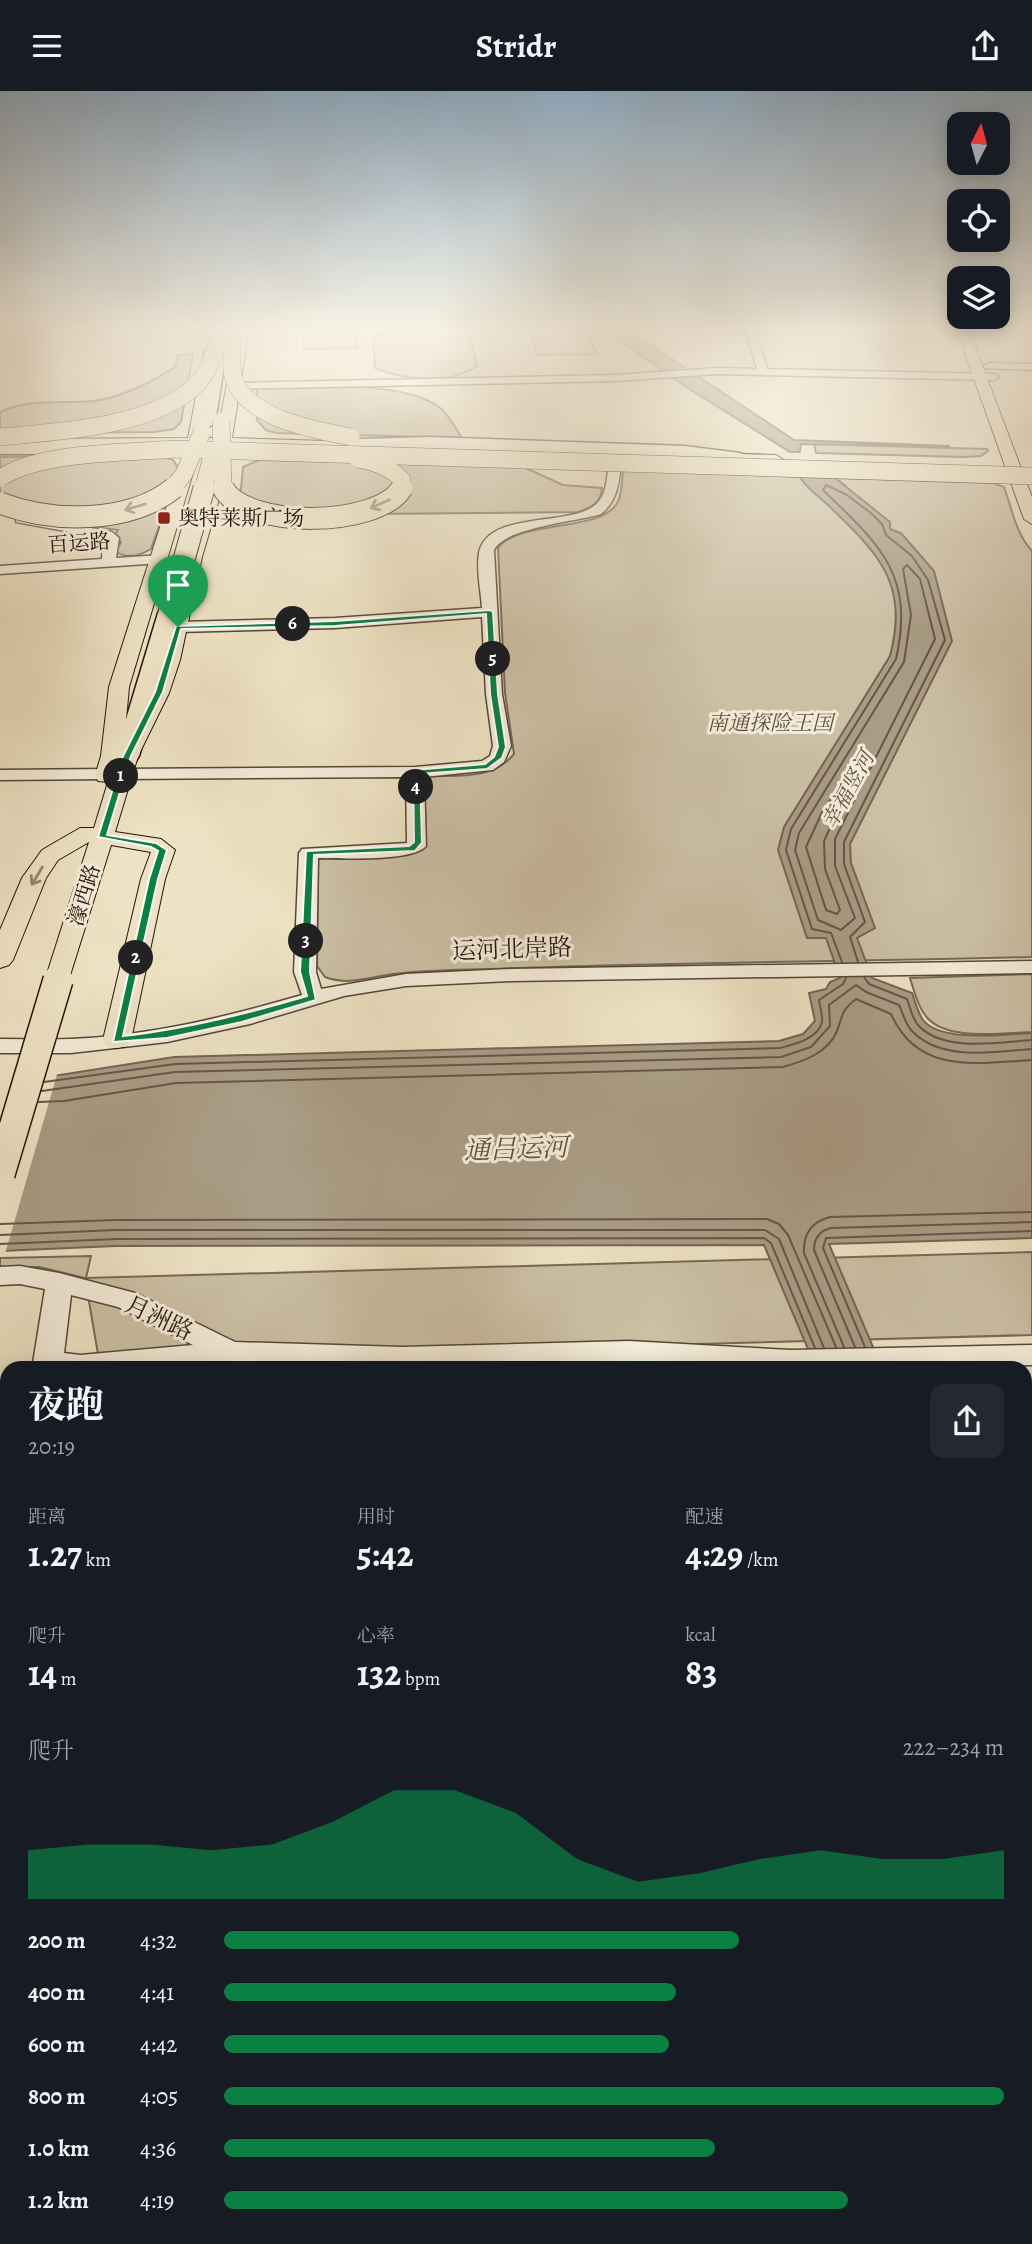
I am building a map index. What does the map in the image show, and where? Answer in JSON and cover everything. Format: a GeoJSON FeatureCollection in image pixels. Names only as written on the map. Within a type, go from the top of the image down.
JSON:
{"type":"FeatureCollection","features":[{"type":"Feature","properties":{"kind":"highway"},"geometry":{"type":"LineString","coordinates":[[0,444],[76,428]]}},
{"type":"Feature","properties":{"kind":"highway"},"geometry":{"type":"LineString","coordinates":[[0,503],[31,513],[71,516],[116,511],[155,500],[176,486],[208,428]]}},
{"type":"Feature","properties":{"kind":"highway"},"geometry":{"type":"LineString","coordinates":[[114,768],[167,618],[194,485],[211,428]]}},
{"type":"Feature","properties":{"kind":"highway"},"geometry":{"type":"LineString","coordinates":[[215,428],[223,490],[229,498],[249,509],[296,517],[344,514],[377,506],[398,494],[402,488],[402,481],[396,473],[364,460],[254,449]]}},
{"type":"Feature","properties":{"kind":"highway"},"geometry":{"type":"LineString","coordinates":[[313,428],[425,445],[702,460]]}},
{"type":"Feature","properties":{"kind":"highway"},"geometry":{"type":"LineString","coordinates":[[0,444],[188,450],[254,449],[1027,473]]}},
{"type":"Feature","properties":{"kind":"highway"},"geometry":{"type":"LineString","coordinates":[[0,444],[262,445],[1027,473]]}},
{"type":"Feature","properties":{"kind":"highway"},"geometry":{"type":"LineString","coordinates":[[0,478],[14,469],[53,459],[188,450]]}},
{"type":"Feature","properties":{"kind":"main road"},"geometry":{"type":"LineString","coordinates":[[0,444],[108,442],[176,435],[195,428]]}},
{"type":"Feature","properties":{"kind":"main road","name":"濠西路"},"geometry":{"type":"LineString","coordinates":[[49,980],[114,768],[119,687],[161,559],[188,450],[205,428]]}},
{"type":"Feature","properties":{"kind":"main road"},"geometry":{"type":"LineString","coordinates":[[167,618],[194,557],[218,475],[224,446],[218,428]]}},
{"type":"Feature","properties":{"kind":"main road"},"geometry":{"type":"LineString","coordinates":[[244,428],[254,434],[417,447]]}},
{"type":"Feature","properties":{"kind":"main road"},"geometry":{"type":"LineString","coordinates":[[1010,428],[1027,473]]}},
{"type":"Feature","properties":{"kind":"main road"},"geometry":{"type":"LineString","coordinates":[[1014,428],[1027,473],[1032,519]]}},
{"type":"Feature","properties":{"kind":"main road"},"geometry":{"type":"LineString","coordinates":[[108,442],[188,450],[224,446],[324,444],[417,447],[760,459],[1027,473]]}},
{"type":"Feature","properties":{"kind":"main road"},"geometry":{"type":"LineString","coordinates":[[0,444],[147,451],[174,455],[188,450]]}},
{"type":"Feature","properties":{"kind":"main road"},"geometry":{"type":"LineString","coordinates":[[224,446],[273,452],[615,464],[1027,473]]}},
{"type":"Feature","properties":{"kind":"main road"},"geometry":{"type":"LineString","coordinates":[[218,475],[243,457],[273,452]]}},
{"type":"Feature","properties":{"kind":"main road"},"geometry":{"type":"LineString","coordinates":[[0,960],[34,878],[50,855],[95,835],[153,844],[163,850],[153,879],[117,1040]]}},
{"type":"Feature","properties":{"kind":"main road"},"geometry":{"type":"LineString","coordinates":[[0,1111],[49,980]]}},
{"type":"Feature","properties":{"kind":"main road"},"geometry":{"type":"LineString","coordinates":[[0,1174],[49,980]]}},
{"type":"Feature","properties":{"kind":"street"},"geometry":{"type":"LineString","coordinates":[[324,444],[348,441],[444,441],[685,450],[760,459]]}},
{"type":"Feature","properties":{"kind":"street"},"geometry":{"type":"LineString","coordinates":[[0,775],[114,768],[415,772],[487,766],[498,758],[502,747],[494,694],[486,554],[494,539],[513,531],[596,511],[604,506],[610,496],[615,464]]}},
{"type":"Feature","properties":{"kind":"street"},"geometry":{"type":"LineString","coordinates":[[0,512],[53,526],[107,535],[112,538],[108,562]]}},
{"type":"Feature","properties":{"kind":"street","name":"百运路"},"geometry":{"type":"LineString","coordinates":[[0,570],[161,559]]}},
{"type":"Feature","properties":{"kind":"street"},"geometry":{"type":"LineString","coordinates":[[167,618],[335,624],[490,612]]}},
{"type":"Feature","properties":{"kind":"street"},"geometry":{"type":"LineString","coordinates":[[0,781],[114,768]]}},
{"type":"Feature","properties":{"kind":"street"},"geometry":{"type":"LineString","coordinates":[[313,997],[305,972],[309,853],[405,850],[416,846],[415,772]]}},
{"type":"Feature","properties":{"kind":"street","name":"运河北岸路"},"geometry":{"type":"LineString","coordinates":[[0,1046],[71,1046],[167,1035],[242,1019],[313,997],[406,979],[632,972],[808,972],[1032,967]]}},
{"type":"Feature","properties":{"kind":"street","name":"月洲路"},"geometry":{"type":"LineString","coordinates":[[0,1276],[20,1275],[59,1282],[126,1300],[231,1352],[402,1357],[629,1351],[791,1360],[1032,1355]]}},
{"type":"Feature","properties":{"kind":"street"},"geometry":{"type":"LineString","coordinates":[[48,1361],[59,1282]]}},
{"type":"Feature","properties":{"kind":"street"},"geometry":{"type":"LineString","coordinates":[[126,1361],[231,1352]]}},
{"type":"Feature","properties":{"kind":"green space"},"geometry":{"type":"Polygon","coordinates":[[[0,428],[175,428],[154,432],[0,433],[0,428]]]}},
{"type":"Feature","properties":{"kind":"green space"},"geometry":{"type":"Polygon","coordinates":[[[456,428],[462,438],[276,433],[266,430],[456,428]]]}},
{"type":"Feature","properties":{"kind":"green space"},"geometry":{"type":"Polygon","coordinates":[[[814,444],[988,451],[981,456],[963,457],[816,453],[814,444]]]}},
{"type":"Feature","properties":{"kind":"green space"},"geometry":{"type":"Polygon","coordinates":[[[0,457],[165,457],[173,460],[179,469],[151,549],[130,556],[116,552],[121,542],[115,535],[118,530],[73,524],[0,502],[0,457]]]}},
{"type":"Feature","properties":{"kind":"green space"},"geometry":{"type":"Polygon","coordinates":[[[259,460],[519,465],[563,485],[602,488],[600,498],[594,504],[578,512],[367,514],[229,520],[230,510],[241,489],[243,467],[259,460]]]}},
{"type":"Feature","properties":{"kind":"green space","name":"南通探险王国"},"geometry":{"type":"Polygon","coordinates":[[[627,470],[803,477],[846,486],[835,478],[993,483],[1004,487],[1018,529],[1032,551],[1032,957],[441,970],[351,981],[325,977],[317,966],[318,856],[415,852],[423,849],[426,843],[424,776],[484,773],[505,763],[514,754],[505,693],[498,548],[509,539],[524,533],[581,522],[611,510],[619,499],[623,472],[627,470]]]}},
{"type":"Feature","properties":{"kind":"green space"},"geometry":{"type":"Polygon","coordinates":[[[1032,974],[1032,1032],[990,1034],[960,1033],[934,1024],[920,1007],[910,978],[1032,974]]]}},
{"type":"Feature","properties":{"kind":"green space"},"geometry":{"type":"Polygon","coordinates":[[[1032,1252],[1032,1335],[99,1360],[85,1278],[39,1267],[0,1267],[0,1258],[91,1256],[86,1278],[1032,1252]]]}},
{"type":"Feature","properties":{"kind":"water"},"geometry":{"type":"Polygon","coordinates":[[[752,428],[777,428],[794,440],[950,446],[801,444],[800,452],[790,452],[752,428]]]}},
{"type":"Feature","properties":{"kind":"water"},"geometry":{"type":"Polygon","coordinates":[[[800,477],[835,478],[890,522],[890,529],[901,533],[934,571],[952,641],[850,844],[851,863],[875,928],[857,938],[872,978],[912,993],[921,1017],[932,1027],[944,1032],[974,1036],[1032,1033],[1032,1238],[829,1244],[879,1361],[813,1361],[764,1245],[116,1246],[0,1251],[0,1076],[60,1075],[174,1057],[779,1041],[803,1034],[815,1021],[809,993],[826,989],[830,982],[840,978],[826,938],[807,938],[778,850],[784,827],[890,656],[896,609],[892,590],[876,556],[800,477]]]}},
{"type":"Feature","properties":{"kind":"pier"},"geometry":{"type":"Polygon","coordinates":[[[58,1071],[5,1254],[0,1254],[0,1073],[58,1071]]]}},
{"type":"Feature","properties":{"kind":"place","name":"奥特莱斯广场"},"geometry":{"type":"Point","coordinates":[164,518]}},
{"type":"Feature","properties":{"kind":"route"},"geometry":{"type":"LineString","coordinates":[[490,612],[494,694],[502,747],[498,758],[487,766],[415,772],[418,843],[412,849],[309,853],[305,972],[313,997],[242,1019],[167,1035],[117,1040],[153,879],[163,850],[153,844],[102,837],[127,756],[159,692],[178,627],[335,624],[490,612]]}},
{"type":"Feature","properties":{"kind":"water label","name":"幸福竖河"},"geometry":{"type":"Point","coordinates":[848,790]}},
{"type":"Feature","properties":{"kind":"water label","name":"通吕运河"},"geometry":{"type":"Point","coordinates":[516,1149]}}]}
